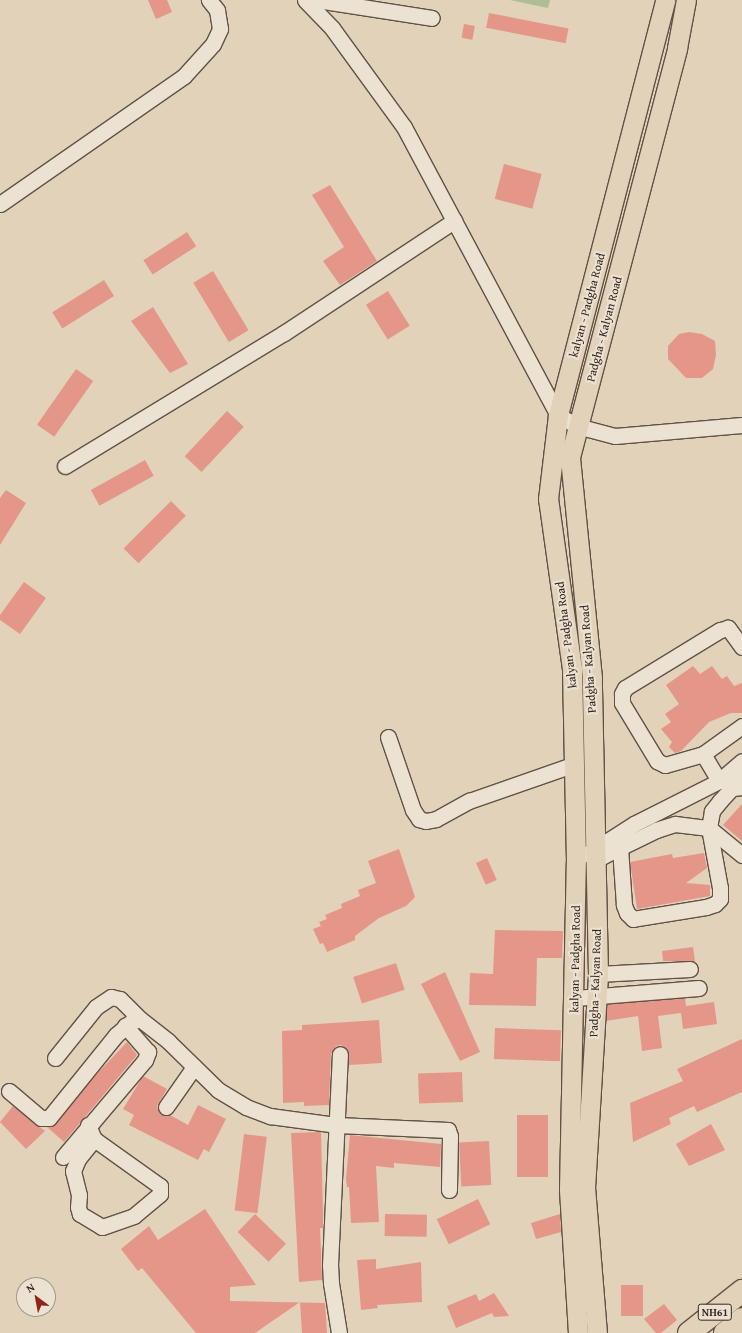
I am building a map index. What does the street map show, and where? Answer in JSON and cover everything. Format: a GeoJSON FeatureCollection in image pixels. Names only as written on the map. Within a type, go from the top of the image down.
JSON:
{"type":"FeatureCollection","features":[{"type":"Feature","properties":{"kind":"highway","name":"NH61"},"geometry":{"type":"LineString","coordinates":[[689,1333],[742,1291]]}},
{"type":"Feature","properties":{"kind":"highway","name":"NH61"},"geometry":{"type":"LineString","coordinates":[[725,1333],[742,1319]]}},
{"type":"Feature","properties":{"kind":"main road","name":"kalyan - Padgha Road"},"geometry":{"type":"LineString","coordinates":[[578,1333],[577,1188],[581,1093],[575,998],[576,860],[572,668],[548,499],[558,415],[655,43],[664,0]]}},
{"type":"Feature","properties":{"kind":"main road","name":"Padgha - Kalyan Road"},"geometry":{"type":"LineString","coordinates":[[581,1093],[598,974],[597,854],[591,667],[572,491],[570,457],[677,48],[686,0]]}},
{"type":"Feature","properties":{"kind":"main road"},"geometry":{"type":"LineString","coordinates":[[655,43],[677,48]]}},
{"type":"Feature","properties":{"kind":"main road"},"geometry":{"type":"LineString","coordinates":[[572,668],[591,667]]}},
{"type":"Feature","properties":{"kind":"main road"},"geometry":{"type":"LineString","coordinates":[[577,1188],[597,1333]]}},
{"type":"Feature","properties":{"kind":"street"},"geometry":{"type":"LineString","coordinates":[[0,204],[184,76],[213,44],[220,28],[217,10],[209,0]]}},
{"type":"Feature","properties":{"kind":"street"},"geometry":{"type":"LineString","coordinates":[[305,0],[332,28],[404,127],[558,415],[577,426],[615,436],[742,425]]}},
{"type":"Feature","properties":{"kind":"street"},"geometry":{"type":"LineString","coordinates":[[317,0],[432,18]]}},
{"type":"Feature","properties":{"kind":"street"},"geometry":{"type":"LineString","coordinates":[[65,466],[284,333],[454,221]]}},
{"type":"Feature","properties":{"kind":"street"},"geometry":{"type":"LineString","coordinates":[[742,646],[728,628],[720,630],[625,688],[622,694],[622,703],[657,761],[665,765],[675,764],[703,754],[742,726]]}},
{"type":"Feature","properties":{"kind":"street"},"geometry":{"type":"LineString","coordinates":[[388,737],[413,810],[419,818],[426,821],[436,819],[469,801],[575,764]]}},
{"type":"Feature","properties":{"kind":"street"},"geometry":{"type":"LineString","coordinates":[[703,754],[719,781]]}},
{"type":"Feature","properties":{"kind":"street"},"geometry":{"type":"LineString","coordinates":[[597,854],[634,824],[719,781],[742,761]]}},
{"type":"Feature","properties":{"kind":"street"},"geometry":{"type":"LineString","coordinates":[[719,781],[742,779]]}},
{"type":"Feature","properties":{"kind":"street"},"geometry":{"type":"LineString","coordinates":[[620,848],[624,905],[627,913],[633,919],[706,907],[715,904],[720,899],[720,888],[709,828],[712,811],[732,788],[742,787]]}},
{"type":"Feature","properties":{"kind":"street"},"geometry":{"type":"LineString","coordinates":[[576,860],[620,848],[656,830],[675,824],[709,828],[742,855]]}},
{"type":"Feature","properties":{"kind":"street"},"geometry":{"type":"LineString","coordinates":[[598,974],[690,969]]}},
{"type":"Feature","properties":{"kind":"street"},"geometry":{"type":"LineString","coordinates":[[575,998],[595,998],[699,988]]}},
{"type":"Feature","properties":{"kind":"street"},"geometry":{"type":"LineString","coordinates":[[55,1058],[96,1007],[111,997],[120,999],[140,1019],[168,1041],[218,1090],[246,1107],[270,1116],[337,1125],[448,1130],[450,1136],[450,1190]]}},
{"type":"Feature","properties":{"kind":"street"},"geometry":{"type":"LineString","coordinates":[[9,1091],[41,1118],[49,1118],[125,1026],[140,1019]]}},
{"type":"Feature","properties":{"kind":"street"},"geometry":{"type":"LineString","coordinates":[[125,1026],[148,1052]]}},
{"type":"Feature","properties":{"kind":"street"},"geometry":{"type":"LineString","coordinates":[[91,1132],[160,1186],[160,1194],[134,1216],[102,1227],[80,1214],[78,1207],[79,1195],[73,1172],[91,1132],[145,1060],[148,1052],[168,1041]]}},
{"type":"Feature","properties":{"kind":"street"},"geometry":{"type":"LineString","coordinates":[[339,1333],[331,1283],[330,1265],[340,1054]]}},
{"type":"Feature","properties":{"kind":"street"},"geometry":{"type":"LineString","coordinates":[[166,1107],[194,1066]]}},
{"type":"Feature","properties":{"kind":"street"},"geometry":{"type":"LineString","coordinates":[[63,1156],[91,1132]]}},
{"type":"Feature","properties":{"kind":"green space"},"geometry":{"type":"Polygon","coordinates":[[[510,0],[550,0],[548,8],[510,0]]]}},
{"type":"Feature","properties":{"kind":"building"},"geometry":{"type":"Polygon","coordinates":[[[148,0],[167,0],[172,12],[156,19],[148,0]]]}},
{"type":"Feature","properties":{"kind":"building"},"geometry":{"type":"Polygon","coordinates":[[[489,13],[569,28],[566,43],[486,28],[489,13]]]}},
{"type":"Feature","properties":{"kind":"building"},"geometry":{"type":"Polygon","coordinates":[[[464,24],[475,26],[472,40],[462,38],[464,24]]]}},
{"type":"Feature","properties":{"kind":"building"},"geometry":{"type":"Polygon","coordinates":[[[504,164],[542,174],[532,209],[495,199],[504,164]]]}},
{"type":"Feature","properties":{"kind":"building"},"geometry":{"type":"Polygon","coordinates":[[[330,185],[377,261],[340,285],[323,261],[344,247],[312,195],[330,185]]]}},
{"type":"Feature","properties":{"kind":"building"},"geometry":{"type":"Polygon","coordinates":[[[187,232],[196,246],[153,275],[143,260],[187,232]]]}},
{"type":"Feature","properties":{"kind":"building"},"geometry":{"type":"Polygon","coordinates":[[[213,271],[249,330],[229,342],[193,283],[213,271]]]}},
{"type":"Feature","properties":{"kind":"building"},"geometry":{"type":"Polygon","coordinates":[[[104,280],[114,296],[62,328],[52,312],[104,280]]]}},
{"type":"Feature","properties":{"kind":"building"},"geometry":{"type":"Polygon","coordinates":[[[388,291],[410,326],[388,340],[366,305],[388,291]]]}},
{"type":"Feature","properties":{"kind":"building"},"geometry":{"type":"Polygon","coordinates":[[[153,307],[188,364],[170,373],[131,321],[153,307]]]}},
{"type":"Feature","properties":{"kind":"building"},"geometry":{"type":"Polygon","coordinates":[[[689,332],[702,334],[715,341],[716,355],[713,369],[702,378],[686,378],[668,359],[668,346],[679,334],[689,332]]]}},
{"type":"Feature","properties":{"kind":"building"},"geometry":{"type":"Polygon","coordinates":[[[76,369],[93,381],[54,437],[37,425],[76,369]]]}},
{"type":"Feature","properties":{"kind":"building"},"geometry":{"type":"Polygon","coordinates":[[[227,411],[244,427],[202,472],[185,456],[227,411]]]}},
{"type":"Feature","properties":{"kind":"building"},"geometry":{"type":"Polygon","coordinates":[[[145,460],[154,476],[100,506],[91,490],[145,460]]]}},
{"type":"Feature","properties":{"kind":"building"},"geometry":{"type":"Polygon","coordinates":[[[6,490],[26,503],[0,545],[0,498],[6,490]]]}},
{"type":"Feature","properties":{"kind":"building"},"geometry":{"type":"Polygon","coordinates":[[[171,501],[186,516],[138,563],[124,548],[171,501]]]}},
{"type":"Feature","properties":{"kind":"building"},"geometry":{"type":"Polygon","coordinates":[[[24,582],[46,598],[20,634],[0,620],[0,615],[24,582]]]}},
{"type":"Feature","properties":{"kind":"building"},"geometry":{"type":"Polygon","coordinates":[[[693,666],[700,674],[712,666],[722,679],[727,676],[734,686],[742,683],[742,713],[731,713],[709,722],[681,751],[675,753],[669,747],[672,742],[661,729],[671,722],[665,714],[679,704],[666,685],[693,666]]]}},
{"type":"Feature","properties":{"kind":"building"},"geometry":{"type":"Polygon","coordinates":[[[742,804],[742,841],[723,825],[742,804]]]}},
{"type":"Feature","properties":{"kind":"building"},"geometry":{"type":"Polygon","coordinates":[[[399,849],[415,897],[406,906],[379,918],[355,936],[355,940],[327,952],[323,943],[320,944],[313,929],[321,926],[319,922],[327,919],[325,915],[342,908],[341,904],[360,896],[358,890],[376,883],[368,861],[399,849]]]}},
{"type":"Feature","properties":{"kind":"building"},"geometry":{"type":"Polygon","coordinates":[[[704,853],[707,868],[686,883],[710,885],[710,896],[637,909],[630,862],[672,854],[673,858],[704,853]]]}},
{"type":"Feature","properties":{"kind":"building"},"geometry":{"type":"Polygon","coordinates":[[[487,858],[497,880],[486,885],[476,863],[487,858]]]}},
{"type":"Feature","properties":{"kind":"building"},"geometry":{"type":"Polygon","coordinates":[[[495,930],[563,931],[562,958],[537,958],[536,1006],[469,1005],[470,973],[493,974],[495,930]]]}},
{"type":"Feature","properties":{"kind":"building"},"geometry":{"type":"Polygon","coordinates":[[[693,947],[695,962],[663,961],[662,951],[693,947]]]}},
{"type":"Feature","properties":{"kind":"building"},"geometry":{"type":"Polygon","coordinates":[[[396,963],[405,990],[362,1004],[353,977],[396,963]]]}},
{"type":"Feature","properties":{"kind":"building"},"geometry":{"type":"Polygon","coordinates":[[[445,972],[480,1052],[460,1061],[421,984],[445,972]]]}},
{"type":"Feature","properties":{"kind":"building"},"geometry":{"type":"Polygon","coordinates":[[[685,998],[686,1006],[714,1002],[717,1024],[683,1029],[681,1013],[658,1016],[662,1048],[642,1051],[638,1016],[606,1021],[607,1004],[685,998]]]}},
{"type":"Feature","properties":{"kind":"building"},"geometry":{"type":"Polygon","coordinates":[[[379,1020],[382,1063],[349,1065],[348,1050],[341,1045],[336,1046],[331,1054],[329,1105],[304,1106],[304,1102],[283,1103],[282,1031],[302,1030],[302,1025],[379,1020]]]}},
{"type":"Feature","properties":{"kind":"building"},"geometry":{"type":"Polygon","coordinates":[[[495,1028],[561,1030],[560,1061],[494,1059],[495,1028]]]}},
{"type":"Feature","properties":{"kind":"building"},"geometry":{"type":"Polygon","coordinates":[[[742,1039],[742,1092],[697,1112],[694,1106],[669,1118],[671,1124],[633,1142],[630,1103],[683,1081],[677,1069],[742,1039]]]}},
{"type":"Feature","properties":{"kind":"building"},"geometry":{"type":"Polygon","coordinates":[[[127,1042],[137,1055],[64,1142],[47,1127],[56,1124],[95,1076],[127,1042]]]}},
{"type":"Feature","properties":{"kind":"building"},"geometry":{"type":"Polygon","coordinates":[[[462,1072],[463,1102],[419,1104],[418,1074],[462,1072]]]}},
{"type":"Feature","properties":{"kind":"building"},"geometry":{"type":"Polygon","coordinates":[[[143,1076],[167,1089],[157,1106],[161,1115],[170,1115],[188,1125],[198,1105],[226,1119],[209,1152],[204,1149],[198,1160],[129,1125],[134,1115],[123,1109],[143,1076]]]}},
{"type":"Feature","properties":{"kind":"building"},"geometry":{"type":"Polygon","coordinates":[[[13,1106],[45,1131],[26,1149],[0,1122],[13,1106]]]}},
{"type":"Feature","properties":{"kind":"building"},"geometry":{"type":"Polygon","coordinates":[[[517,1115],[548,1115],[548,1177],[517,1177],[517,1115]]]}},
{"type":"Feature","properties":{"kind":"building"},"geometry":{"type":"Polygon","coordinates":[[[711,1124],[725,1150],[689,1166],[676,1144],[711,1124]]]}},
{"type":"Feature","properties":{"kind":"building"},"geometry":{"type":"Polygon","coordinates":[[[321,1132],[323,1228],[320,1228],[322,1280],[299,1282],[291,1133],[321,1132]]]}},
{"type":"Feature","properties":{"kind":"building"},"geometry":{"type":"Polygon","coordinates":[[[244,1134],[267,1137],[257,1213],[235,1210],[244,1134]]]}},
{"type":"Feature","properties":{"kind":"building"},"geometry":{"type":"Polygon","coordinates":[[[350,1135],[441,1144],[440,1167],[394,1163],[394,1168],[376,1166],[379,1222],[351,1223],[349,1187],[347,1187],[346,1179],[350,1135]]]}},
{"type":"Feature","properties":{"kind":"building"},"geometry":{"type":"Polygon","coordinates":[[[489,1141],[491,1185],[461,1187],[459,1143],[489,1141]]]}},
{"type":"Feature","properties":{"kind":"building"},"geometry":{"type":"Polygon","coordinates":[[[478,1199],[490,1224],[449,1244],[437,1219],[478,1199]]]}},
{"type":"Feature","properties":{"kind":"building"},"geometry":{"type":"Polygon","coordinates":[[[205,1209],[256,1285],[230,1287],[230,1301],[299,1302],[255,1333],[196,1333],[142,1268],[138,1271],[121,1249],[149,1226],[158,1240],[205,1209]]]}},
{"type":"Feature","properties":{"kind":"building"},"geometry":{"type":"Polygon","coordinates":[[[255,1214],[286,1244],[269,1262],[238,1232],[255,1214]]]}},
{"type":"Feature","properties":{"kind":"building"},"geometry":{"type":"Polygon","coordinates":[[[385,1214],[427,1215],[427,1237],[385,1236],[385,1214]]]}},
{"type":"Feature","properties":{"kind":"building"},"geometry":{"type":"Polygon","coordinates":[[[560,1214],[561,1232],[536,1239],[531,1223],[560,1214]]]}},
{"type":"Feature","properties":{"kind":"building"},"geometry":{"type":"Polygon","coordinates":[[[376,1259],[376,1269],[421,1262],[422,1302],[377,1305],[378,1308],[361,1310],[357,1260],[376,1259]]]}},
{"type":"Feature","properties":{"kind":"building"},"geometry":{"type":"Polygon","coordinates":[[[621,1285],[643,1285],[643,1316],[621,1316],[621,1285]]]}},
{"type":"Feature","properties":{"kind":"building"},"geometry":{"type":"Polygon","coordinates":[[[494,1293],[509,1316],[494,1317],[492,1313],[456,1328],[447,1306],[476,1294],[479,1301],[494,1293]]]}},
{"type":"Feature","properties":{"kind":"building"},"geometry":{"type":"Polygon","coordinates":[[[300,1302],[325,1303],[327,1333],[302,1333],[300,1302]]]}},
{"type":"Feature","properties":{"kind":"building"},"geometry":{"type":"Polygon","coordinates":[[[664,1304],[677,1320],[661,1333],[656,1333],[644,1319],[664,1304]]]}}]}
